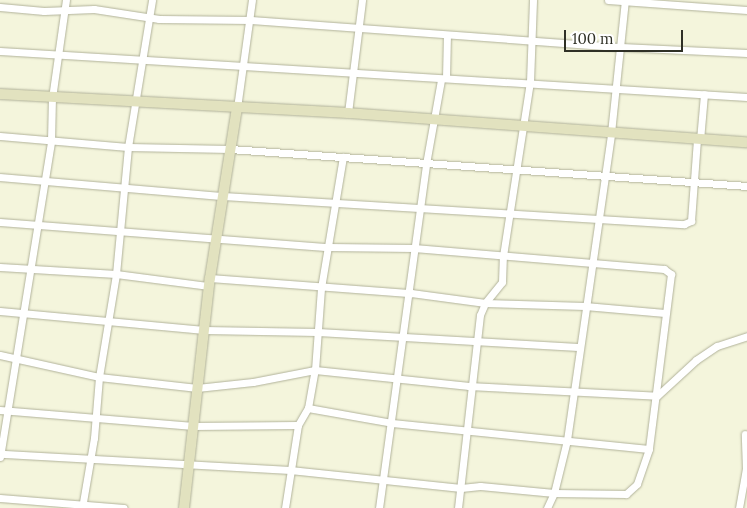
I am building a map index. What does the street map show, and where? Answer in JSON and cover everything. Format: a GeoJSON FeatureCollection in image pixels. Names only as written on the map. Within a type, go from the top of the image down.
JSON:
{"type":"FeatureCollection","features":[{"type":"Feature","properties":{"kind":"street"},"geometry":{"type":"LineString","coordinates":[[0,222],[35,226],[218,240],[328,247],[414,248],[670,272],[649,449],[638,484],[626,494],[554,493],[492,486],[461,488],[290,470],[190,467],[90,459],[0,455],[17,357],[35,226],[51,141],[52,98],[66,0]]}},
{"type":"Feature","properties":{"kind":"street"},"geometry":{"type":"LineString","coordinates":[[83,506],[96,416],[99,376],[116,274],[134,102],[152,0]]}},
{"type":"Feature","properties":{"kind":"street"},"geometry":{"type":"LineString","coordinates":[[184,508],[210,282],[244,66],[252,0]]}},
{"type":"Feature","properties":{"kind":"street"},"geometry":{"type":"LineString","coordinates":[[348,113],[362,0]]}},
{"type":"Feature","properties":{"kind":"street"},"geometry":{"type":"LineString","coordinates":[[458,508],[464,430],[476,343],[484,303],[502,282],[503,256],[512,212],[516,170],[530,82],[533,0]]}},
{"type":"Feature","properties":{"kind":"street"},"geometry":{"type":"LineString","coordinates":[[608,0],[747,10]]}},
{"type":"Feature","properties":{"kind":"street"},"geometry":{"type":"LineString","coordinates":[[547,508],[554,493],[566,440],[596,221],[611,133],[625,0]]}},
{"type":"Feature","properties":{"kind":"street"},"geometry":{"type":"LineString","coordinates":[[0,7],[64,10],[94,9],[208,22],[250,20],[530,41],[747,53]]}},
{"type":"Feature","properties":{"kind":"street"},"geometry":{"type":"LineString","coordinates":[[379,508],[399,380],[426,164],[444,79],[447,34]]}},
{"type":"Feature","properties":{"kind":"street"},"geometry":{"type":"LineString","coordinates":[[0,51],[354,71],[444,79],[530,82],[615,90],[747,97]]}},
{"type":"Feature","properties":{"kind":"street"},"geometry":{"type":"LineString","coordinates":[[0,94],[348,113],[698,140],[747,142]]}},
{"type":"Feature","properties":{"kind":"street"},"geometry":{"type":"LineString","coordinates":[[0,178],[223,196],[512,212],[596,221],[689,223],[704,94]]}},
{"type":"Feature","properties":{"kind":"street"},"geometry":{"type":"LineString","coordinates":[[0,136],[128,147],[230,149],[747,186]]}},
{"type":"Feature","properties":{"kind":"street"},"geometry":{"type":"LineString","coordinates":[[285,508],[298,425],[308,408],[315,370],[321,288],[342,157]]}},
{"type":"Feature","properties":{"kind":"street"},"geometry":{"type":"LineString","coordinates":[[0,267],[210,282],[410,293],[484,303],[585,306],[665,313]]}},
{"type":"Feature","properties":{"kind":"street"},"geometry":{"type":"LineString","coordinates":[[0,312],[108,319],[204,330],[317,332],[476,343],[579,347]]}},
{"type":"Feature","properties":{"kind":"street"},"geometry":{"type":"LineString","coordinates":[[0,355],[17,357],[99,376],[197,388],[260,381],[315,370],[469,386],[573,390],[656,396],[696,360],[717,346],[747,336]]}},
{"type":"Feature","properties":{"kind":"street"},"geometry":{"type":"LineString","coordinates":[[308,408],[392,422],[649,449]]}},
{"type":"Feature","properties":{"kind":"street"},"geometry":{"type":"LineString","coordinates":[[0,410],[96,416],[193,426],[298,425]]}},
{"type":"Feature","properties":{"kind":"street"},"geometry":{"type":"LineString","coordinates":[[739,508],[746,469],[745,434]]}},
{"type":"Feature","properties":{"kind":"street"},"geometry":{"type":"LineString","coordinates":[[0,498],[124,508]]}}]}
